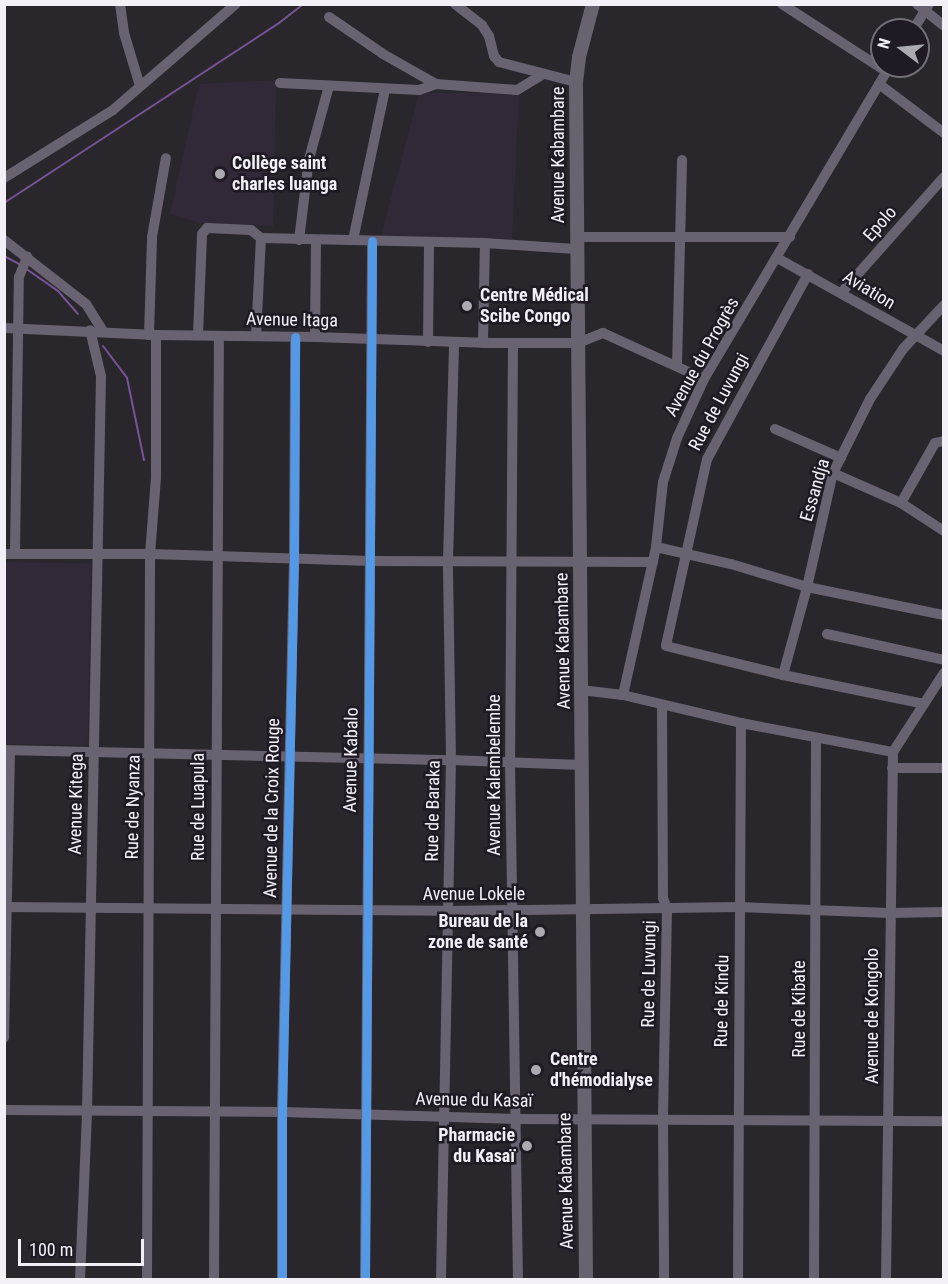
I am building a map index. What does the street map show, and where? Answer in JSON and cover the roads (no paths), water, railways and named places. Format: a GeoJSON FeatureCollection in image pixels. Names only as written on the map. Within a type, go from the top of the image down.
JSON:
{"type":"FeatureCollection","features":[{"type":"Feature","properties":{"kind":"main road","name":"Avenue Kabambare"},"geometry":{"type":"LineString","coordinates":[[586,1280],[581,911],[582,765],[576,82],[581,49],[593,4]]}},
{"type":"Feature","properties":{"kind":"street"},"geometry":{"type":"LineString","coordinates":[[120,4],[124,33],[140,86]]}},
{"type":"Feature","properties":{"kind":"street"},"geometry":{"type":"LineString","coordinates":[[4,178],[113,110],[236,4]]}},
{"type":"Feature","properties":{"kind":"street"},"geometry":{"type":"LineString","coordinates":[[455,4],[482,25],[489,36],[494,56],[500,62],[542,75],[576,82]]}},
{"type":"Feature","properties":{"kind":"street"},"geometry":{"type":"LineString","coordinates":[[782,4],[870,58]]}},
{"type":"Feature","properties":{"kind":"street"},"geometry":{"type":"LineString","coordinates":[[924,7],[944,26]]}},
{"type":"Feature","properties":{"kind":"street"},"geometry":{"type":"LineString","coordinates":[[329,16],[383,54],[436,84]]}},
{"type":"Feature","properties":{"kind":"street"},"geometry":{"type":"LineString","coordinates":[[280,83],[419,90],[436,84],[517,90],[542,75]]}},
{"type":"Feature","properties":{"kind":"street","name":"Avenue du Progrès"},"geometry":{"type":"LineString","coordinates":[[623,695],[656,547],[663,482],[677,438],[704,379],[883,78]]}},
{"type":"Feature","properties":{"kind":"street"},"geometry":{"type":"LineString","coordinates":[[879,84],[944,134]]}},
{"type":"Feature","properties":{"kind":"street"},"geometry":{"type":"LineString","coordinates":[[299,240],[309,159],[329,86]]}},
{"type":"Feature","properties":{"kind":"street"},"geometry":{"type":"LineString","coordinates":[[353,240],[386,89]]}},
{"type":"Feature","properties":{"kind":"street","name":"Rue de Nyanza"},"geometry":{"type":"LineString","coordinates":[[147,1280],[150,554],[156,477],[152,237],[166,158]]}},
{"type":"Feature","properties":{"kind":"street"},"geometry":{"type":"LineString","coordinates":[[677,366],[682,238],[682,160]]}},
{"type":"Feature","properties":{"kind":"street","name":"Epolo"},"geometry":{"type":"LineString","coordinates":[[842,293],[944,177]]}},
{"type":"Feature","properties":{"kind":"street"},"geometry":{"type":"LineString","coordinates":[[198,335],[204,230],[207,228],[251,230],[261,238],[485,243],[789,237]]}},
{"type":"Feature","properties":{"kind":"street"},"geometry":{"type":"LineString","coordinates":[[256,336],[261,238]]}},
{"type":"Feature","properties":{"kind":"street"},"geometry":{"type":"LineString","coordinates":[[4,240],[24,263],[86,304],[103,330]]}},
{"type":"Feature","properties":{"kind":"street"},"geometry":{"type":"LineString","coordinates":[[315,337],[316,240]]}},
{"type":"Feature","properties":{"kind":"street","name":"Avenue Kabalo"},"geometry":{"type":"LineString","coordinates":[[365,1280],[372,241]]}},
{"type":"Feature","properties":{"kind":"street"},"geometry":{"type":"LineString","coordinates":[[428,342],[429,242]]}},
{"type":"Feature","properties":{"kind":"street"},"geometry":{"type":"LineString","coordinates":[[483,343],[485,243]]}},
{"type":"Feature","properties":{"kind":"street","name":"Aviation"},"geometry":{"type":"LineString","coordinates":[[777,258],[944,351]]}},
{"type":"Feature","properties":{"kind":"street"},"geometry":{"type":"LineString","coordinates":[[24,263],[10,553],[294,557],[371,561],[653,562]]}},
{"type":"Feature","properties":{"kind":"street","name":"Rue de Luvungi"},"geometry":{"type":"LineString","coordinates":[[783,675],[669,648],[666,643],[685,553],[712,445],[808,274]]}},
{"type":"Feature","properties":{"kind":"street","name":"Essandja"},"geometry":{"type":"LineString","coordinates":[[783,675],[807,587],[833,474],[870,399],[914,336],[944,304]]}},
{"type":"Feature","properties":{"kind":"street","name":"Avenue Itaga"},"geometry":{"type":"LineString","coordinates":[[4,328],[103,330],[152,335],[295,336],[483,343],[578,343],[603,333],[704,379]]}},
{"type":"Feature","properties":{"kind":"street","name":"Avenue Kitega"},"geometry":{"type":"LineString","coordinates":[[80,1280],[87,1112],[101,376],[90,330]]}},
{"type":"Feature","properties":{"kind":"street","name":"Rue de Luapula"},"geometry":{"type":"LineString","coordinates":[[214,1280],[214,909],[219,336]]}},
{"type":"Feature","properties":{"kind":"street","name":"Avenue de la Croix Rouge"},"geometry":{"type":"LineString","coordinates":[[282,1280],[282,1112],[294,557],[295,336]]}},
{"type":"Feature","properties":{"kind":"street","name":"Rue de Baraka"},"geometry":{"type":"LineString","coordinates":[[441,1280],[442,1117],[451,760],[448,561],[454,342]]}},
{"type":"Feature","properties":{"kind":"street","name":"Avenue Kalembelembe"},"geometry":{"type":"LineString","coordinates":[[513,343],[510,761],[518,1280]]}},
{"type":"Feature","properties":{"kind":"street"},"geometry":{"type":"LineString","coordinates":[[775,429],[841,458]]}},
{"type":"Feature","properties":{"kind":"street"},"geometry":{"type":"LineString","coordinates":[[901,503],[935,442],[944,441]]}},
{"type":"Feature","properties":{"kind":"street"},"geometry":{"type":"LineString","coordinates":[[833,474],[901,503],[944,531]]}},
{"type":"Feature","properties":{"kind":"street"},"geometry":{"type":"LineString","coordinates":[[656,547],[807,587],[944,615]]}},
{"type":"Feature","properties":{"kind":"street"},"geometry":{"type":"LineString","coordinates":[[827,634],[944,660]]}},
{"type":"Feature","properties":{"kind":"street"},"geometry":{"type":"LineString","coordinates":[[581,690],[623,695],[741,723],[893,752],[944,673]]}},
{"type":"Feature","properties":{"kind":"street"},"geometry":{"type":"LineString","coordinates":[[783,675],[924,704]]}},
{"type":"Feature","properties":{"kind":"street","name":"Rue de Luvungi"},"geometry":{"type":"LineString","coordinates":[[662,706],[663,897],[667,909],[663,1118],[664,1280]]}},
{"type":"Feature","properties":{"kind":"street","name":"Rue de Kindu"},"geometry":{"type":"LineString","coordinates":[[738,1280],[737,1120],[741,723]]}},
{"type":"Feature","properties":{"kind":"street","name":"Rue de Kibate"},"geometry":{"type":"LineString","coordinates":[[814,1280],[816,738]]}},
{"type":"Feature","properties":{"kind":"street"},"geometry":{"type":"LineString","coordinates":[[4,1038],[7,751],[510,761],[582,765]]}},
{"type":"Feature","properties":{"kind":"street","name":"Avenue de Kongolo"},"geometry":{"type":"LineString","coordinates":[[886,1280],[889,913],[893,752]]}},
{"type":"Feature","properties":{"kind":"street"},"geometry":{"type":"LineString","coordinates":[[892,768],[944,768]]}},
{"type":"Feature","properties":{"kind":"street","name":"Avenue Lokele"},"geometry":{"type":"LineString","coordinates":[[6,907],[447,911],[581,911],[739,907],[889,913],[944,912]]}},
{"type":"Feature","properties":{"kind":"street","name":"Avenue du Kasaï"},"geometry":{"type":"LineString","coordinates":[[4,1110],[282,1112],[516,1119],[944,1121]]}},
{"type":"Feature","properties":{"kind":"waterway"},"geometry":{"type":"LineString","coordinates":[[4,203],[279,23],[303,4]]}},
{"type":"Feature","properties":{"kind":"waterway"},"geometry":{"type":"LineString","coordinates":[[4,256],[21,265]]}},
{"type":"Feature","properties":{"kind":"waterway"},"geometry":{"type":"LineString","coordinates":[[25,268],[58,291],[78,314]]}},
{"type":"Feature","properties":{"kind":"waterway"},"geometry":{"type":"LineString","coordinates":[[103,346],[127,378],[144,460]]}},
{"type":"Feature","properties":{"kind":"place","name":"Collège saint charles luanga"},"geometry":{"type":"Point","coordinates":[220,174]}},
{"type":"Feature","properties":{"kind":"place","name":"Centre Médical Scibe Congo"},"geometry":{"type":"Point","coordinates":[467,306]}},
{"type":"Feature","properties":{"kind":"place","name":"Bureau de la zone de santé"},"geometry":{"type":"Point","coordinates":[540,932]}},
{"type":"Feature","properties":{"kind":"place","name":"Centre d'hémodialyse"},"geometry":{"type":"Point","coordinates":[536,1070]}},
{"type":"Feature","properties":{"kind":"place","name":"Pharmacie du Kasaï"},"geometry":{"type":"Point","coordinates":[527,1146]}}]}
